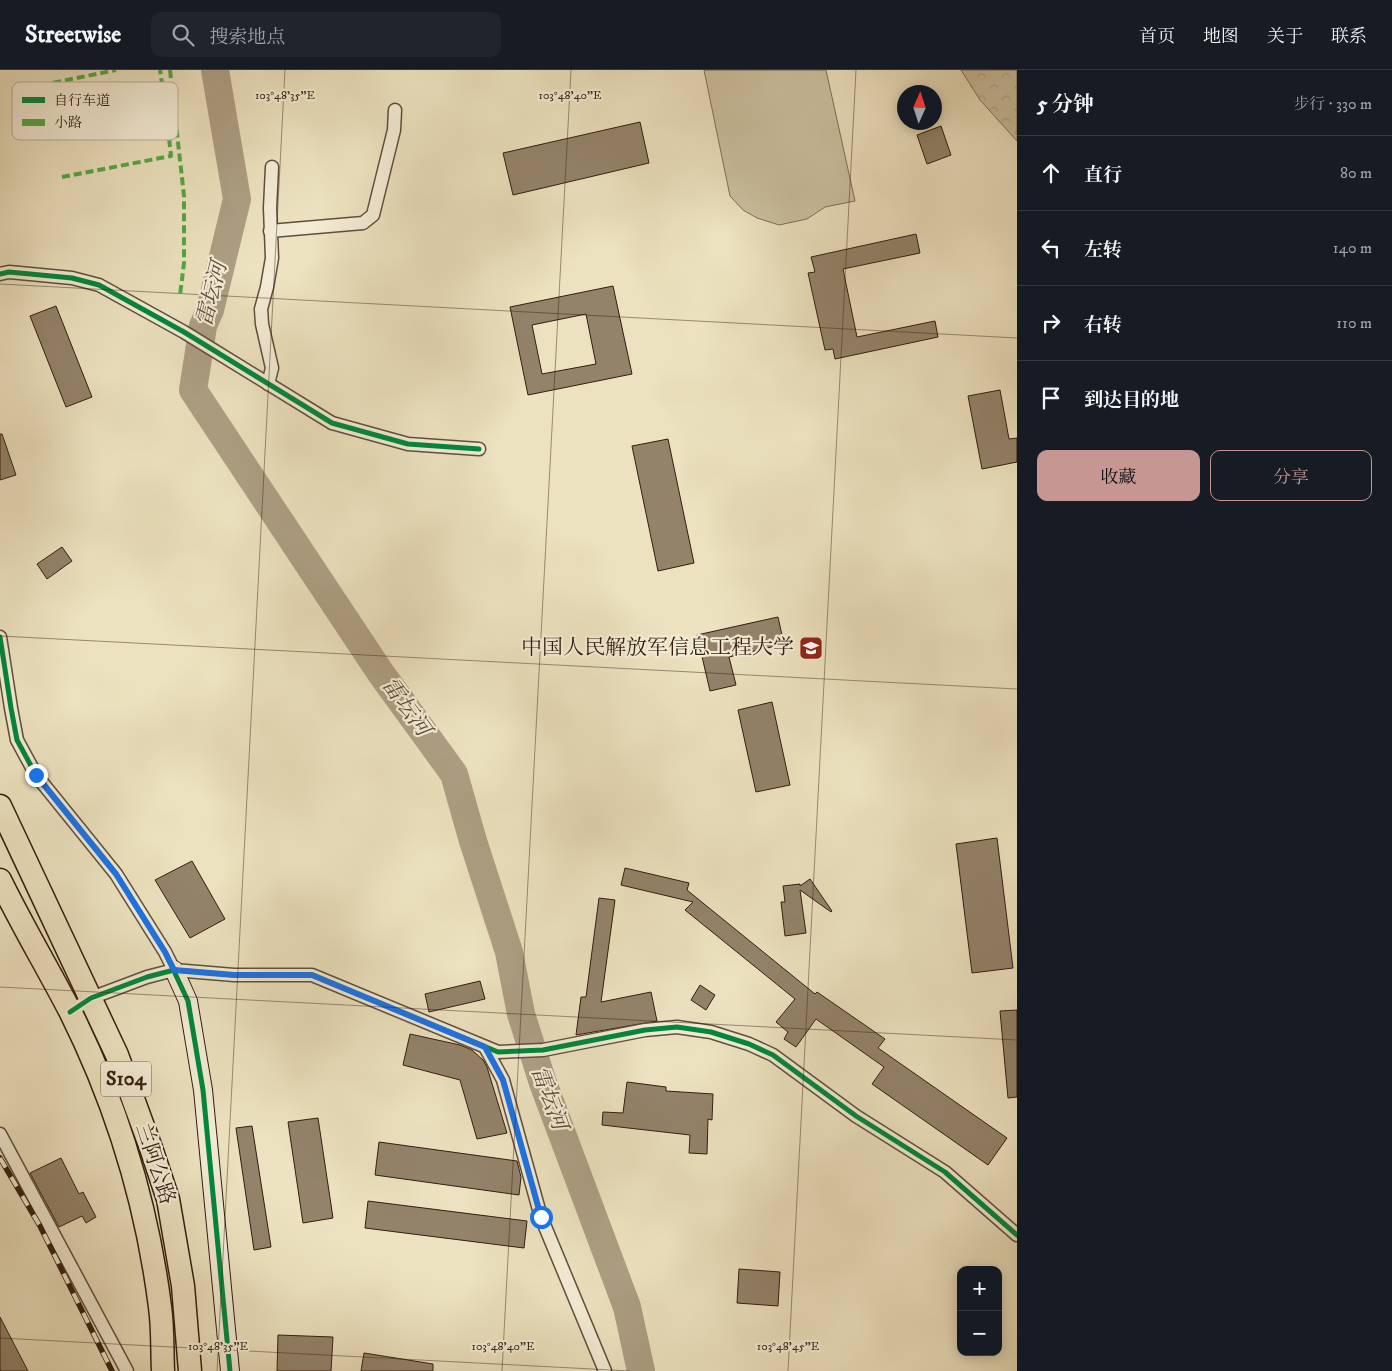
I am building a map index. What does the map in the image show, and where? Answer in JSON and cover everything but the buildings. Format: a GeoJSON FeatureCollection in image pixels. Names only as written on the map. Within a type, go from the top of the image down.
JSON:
{"type":"FeatureCollection","features":[{"type":"Feature","properties":{"kind":"highway","name":"兰阿公路"},"geometry":{"type":"LineString","coordinates":[[0,806],[117,1055],[152,1148],[168,1199],[183,1286],[190,1371]]}},
{"type":"Feature","properties":{"kind":"highway","name":"兰阿公路"},"geometry":{"type":"LineString","coordinates":[[0,880],[70,1012],[99,1077],[126,1147],[146,1221],[160,1308],[163,1371]]}},
{"type":"Feature","properties":{"kind":"street"},"geometry":{"type":"LineString","coordinates":[[270,231],[363,223],[373,214],[394,130],[396,110]]}},
{"type":"Feature","properties":{"kind":"street"},"geometry":{"type":"LineString","coordinates":[[268,384],[272,368],[262,324],[261,309],[272,258],[270,231],[272,167]]}},
{"type":"Feature","properties":{"kind":"street"},"geometry":{"type":"LineString","coordinates":[[0,274],[9,272],[72,278],[99,285],[184,332],[332,423],[408,444],[479,449]]}},
{"type":"Feature","properties":{"kind":"street"},"geometry":{"type":"LineString","coordinates":[[0,637],[17,740],[36,775],[116,874],[165,952],[188,1001],[203,1090],[230,1371]]}},
{"type":"Feature","properties":{"kind":"street"},"geometry":{"type":"LineString","coordinates":[[70,1012],[90,998],[147,977],[174,970],[234,975],[312,975],[498,1052],[543,1050],[645,1030],[677,1027],[711,1032],[748,1044],[773,1055],[856,1116],[944,1172],[1017,1235]]}},
{"type":"Feature","properties":{"kind":"street"},"geometry":{"type":"LineString","coordinates":[[485,1047],[503,1080],[541,1217],[605,1371]]}},
{"type":"Feature","properties":{"kind":"street"},"geometry":{"type":"LineString","coordinates":[[0,1134],[127,1371]]}},
{"type":"Feature","properties":{"kind":"green space"},"geometry":{"type":"Polygon","coordinates":[[[704,70],[826,70],[855,201],[825,207],[807,219],[779,225],[757,218],[743,210],[730,196],[704,70]]]}},
{"type":"Feature","properties":{"kind":"green space"},"geometry":{"type":"Polygon","coordinates":[[[961,70],[1017,70],[1017,141],[980,100],[961,70]]]}},
{"type":"Feature","properties":{"kind":"waterway","name":"雷坛河"},"geometry":{"type":"LineString","coordinates":[[215,70],[237,199],[210,310],[203,326],[193,390],[380,672],[454,774],[473,841],[509,952],[521,1014],[543,1083],[627,1307],[641,1371]]}},
{"type":"Feature","properties":{"kind":"railway"},"geometry":{"type":"LineString","coordinates":[[0,1158],[40,1226],[112,1371]]}},
{"type":"Feature","properties":{"kind":"marked path"},"geometry":{"type":"LineString","coordinates":[[57,82],[116,70]]}},
{"type":"Feature","properties":{"kind":"marked path"},"geometry":{"type":"LineString","coordinates":[[160,70],[162,82]]}},
{"type":"Feature","properties":{"kind":"marked path"},"geometry":{"type":"LineString","coordinates":[[170,70],[171,82]]}},
{"type":"Feature","properties":{"kind":"marked path"},"geometry":{"type":"LineString","coordinates":[[62,177],[171,156],[169,140]]}},
{"type":"Feature","properties":{"kind":"marked path"},"geometry":{"type":"LineString","coordinates":[[178,140],[184,196],[184,263],[180,295]]}},
{"type":"Feature","properties":{"kind":"cycle path"},"geometry":{"type":"LineString","coordinates":[[0,274],[9,272],[72,278],[99,285],[184,332],[332,423],[408,444],[479,449]]}},
{"type":"Feature","properties":{"kind":"cycle path"},"geometry":{"type":"LineString","coordinates":[[0,637],[17,740],[36,775],[116,874],[165,952],[188,1001],[203,1090],[230,1371]]}},
{"type":"Feature","properties":{"kind":"cycle path"},"geometry":{"type":"LineString","coordinates":[[70,1012],[91,998],[147,977],[174,970],[234,975],[312,975],[498,1052],[543,1050],[645,1030],[677,1027],[711,1032],[749,1044],[773,1055],[856,1116],[945,1172],[1017,1235]]}},
{"type":"Feature","properties":{"kind":"place","name":"中国人民解放军信息工程大学"},"geometry":{"type":"Point","coordinates":[811,648]}},
{"type":"Feature","properties":{"kind":"route"},"geometry":{"type":"LineString","coordinates":[[36,775],[116,874],[165,952],[174,970],[234,975],[312,975],[485,1047],[503,1080],[541,1217]]}}]}
